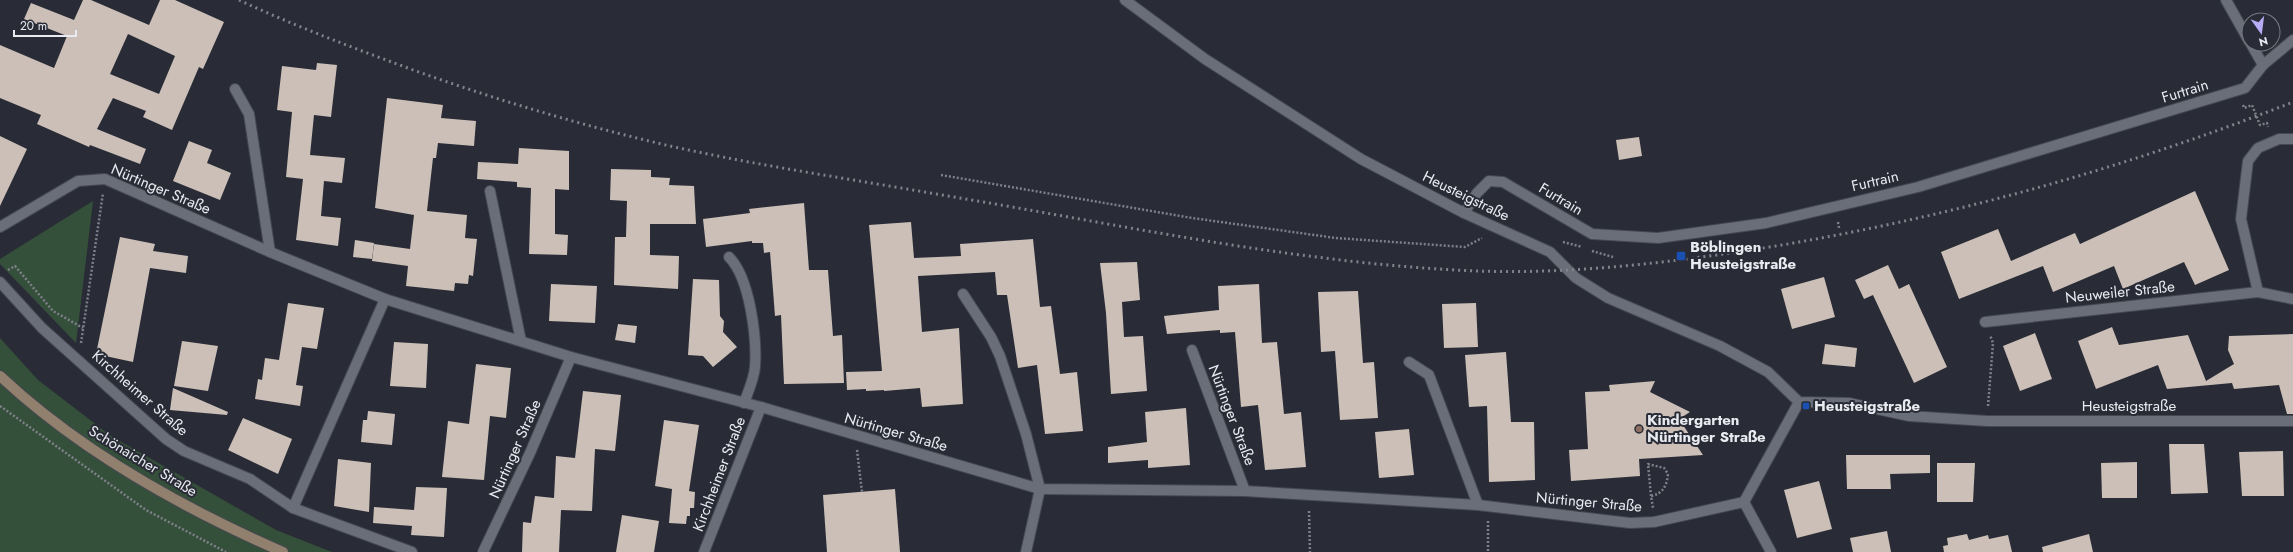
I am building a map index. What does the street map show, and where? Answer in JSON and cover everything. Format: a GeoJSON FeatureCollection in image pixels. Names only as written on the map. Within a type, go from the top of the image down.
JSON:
{"type":"FeatureCollection","features":[{"type":"Feature","properties":{"kind":"main road","name":"Schönaicher Straße"},"geometry":{"type":"LineString","coordinates":[[0,376],[79,440],[162,492],[283,552]]}},
{"type":"Feature","properties":{"kind":"street","name":"Heusteigstraße"},"geometry":{"type":"LineString","coordinates":[[1125,0],[1205,59],[1360,159],[1464,214],[1550,252],[1576,278],[1608,298],[1720,346],[1768,372],[1799,402],[1849,403],[1909,416],[1987,421],[2293,421]]}},
{"type":"Feature","properties":{"kind":"street"},"geometry":{"type":"LineString","coordinates":[[2226,0],[2241,27]]}},
{"type":"Feature","properties":{"kind":"street"},"geometry":{"type":"LineString","coordinates":[[2245,88],[2263,65],[2293,40]]}},
{"type":"Feature","properties":{"kind":"street"},"geometry":{"type":"LineString","coordinates":[[2256,52],[2263,65]]}},
{"type":"Feature","properties":{"kind":"street","name":"Furtrain"},"geometry":{"type":"LineString","coordinates":[[1464,214],[1476,193],[1489,180],[1503,182],[1592,234],[1658,238],[1766,223],[1918,187],[2245,88]]}},
{"type":"Feature","properties":{"kind":"street"},"geometry":{"type":"LineString","coordinates":[[235,89],[249,114],[270,252]]}},
{"type":"Feature","properties":{"kind":"street"},"geometry":{"type":"LineString","coordinates":[[2258,292],[2241,219],[2248,162],[2258,148],[2279,139],[2293,139]]}},
{"type":"Feature","properties":{"kind":"street","name":"Nürtinger Straße"},"geometry":{"type":"LineString","coordinates":[[0,227],[78,181],[105,179],[270,252],[385,299],[572,357],[760,407],[1040,489],[1245,491],[1308,494],[1483,506],[1630,523],[1654,522],[1744,502]]}},
{"type":"Feature","properties":{"kind":"street"},"geometry":{"type":"LineString","coordinates":[[490,192],[521,341]]}},
{"type":"Feature","properties":{"kind":"street"},"geometry":{"type":"LineString","coordinates":[[729,257],[736,264],[745,286],[754,334],[755,368],[744,403]]}},
{"type":"Feature","properties":{"kind":"street","name":"Kirchheimer Straße"},"geometry":{"type":"LineString","coordinates":[[0,282],[42,328],[172,443],[184,451],[250,479],[293,508],[412,552]]}},
{"type":"Feature","properties":{"kind":"street","name":"Neuweiler Straße"},"geometry":{"type":"LineString","coordinates":[[1985,322],[2258,292],[2293,299]]}},
{"type":"Feature","properties":{"kind":"street"},"geometry":{"type":"LineString","coordinates":[[963,294],[991,337],[1000,356],[1026,434],[1040,489],[1026,552]]}},
{"type":"Feature","properties":{"kind":"street"},"geometry":{"type":"LineString","coordinates":[[293,508],[385,299]]}},
{"type":"Feature","properties":{"kind":"street","name":"Nürtinger Straße"},"geometry":{"type":"LineString","coordinates":[[1192,350],[1245,491]]}},
{"type":"Feature","properties":{"kind":"street","name":"Nürtinger Straße"},"geometry":{"type":"LineString","coordinates":[[483,552],[530,453],[572,357]]}},
{"type":"Feature","properties":{"kind":"street"},"geometry":{"type":"LineString","coordinates":[[1409,362],[1429,375],[1483,506]]}},
{"type":"Feature","properties":{"kind":"street"},"geometry":{"type":"LineString","coordinates":[[1771,552],[1744,502],[1799,402]]}},
{"type":"Feature","properties":{"kind":"street","name":"Kirchheimer Straße"},"geometry":{"type":"LineString","coordinates":[[704,552],[760,407]]}},
{"type":"Feature","properties":{"kind":"path"},"geometry":{"type":"LineString","coordinates":[[2245,88],[2250,101],[2243,104],[2244,108],[2252,105],[2260,125],[2267,123],[2268,128],[2263,130]]}},
{"type":"Feature","properties":{"kind":"path"},"geometry":{"type":"LineString","coordinates":[[941,175],[1192,218],[1336,238],[1465,247],[1498,230]]}},
{"type":"Feature","properties":{"kind":"path"},"geometry":{"type":"LineString","coordinates":[[78,359],[105,179]]}},
{"type":"Feature","properties":{"kind":"path"},"geometry":{"type":"LineString","coordinates":[[1558,241],[1613,257]]}},
{"type":"Feature","properties":{"kind":"path"},"geometry":{"type":"LineString","coordinates":[[5,271],[15,266],[53,311],[83,328]]}},
{"type":"Feature","properties":{"kind":"path"},"geometry":{"type":"LineString","coordinates":[[1985,322],[1993,342],[1987,421]]}},
{"type":"Feature","properties":{"kind":"path"},"geometry":{"type":"LineString","coordinates":[[0,406],[146,510],[226,552]]}},
{"type":"Feature","properties":{"kind":"path"},"geometry":{"type":"LineString","coordinates":[[856,436],[862,492]]}},
{"type":"Feature","properties":{"kind":"path"},"geometry":{"type":"LineString","coordinates":[[1651,496],[1662,491],[1668,478],[1664,468],[1653,464],[1648,464],[1651,496],[1654,522]]}},
{"type":"Feature","properties":{"kind":"path"},"geometry":{"type":"LineString","coordinates":[[1308,494],[1310,552]]}},
{"type":"Feature","properties":{"kind":"path"},"geometry":{"type":"LineString","coordinates":[[1483,506],[1488,552]]}},
{"type":"Feature","properties":{"kind":"green space"},"geometry":{"type":"Polygon","coordinates":[[[93,201],[76,343],[0,264],[0,259],[93,201]]]}},
{"type":"Feature","properties":{"kind":"green space"},"geometry":{"type":"Polygon","coordinates":[[[0,338],[38,380],[111,436],[276,530],[332,552],[0,552],[0,338]]]}},
{"type":"Feature","properties":{"kind":"building"},"geometry":{"type":"Polygon","coordinates":[[[83,0],[91,0],[149,25],[160,0],[175,0],[224,22],[203,69],[199,67],[172,130],[143,117],[146,111],[113,98],[97,129],[146,149],[140,164],[90,145],[89,147],[37,124],[41,115],[0,98],[0,45],[54,68],[67,36],[24,19],[31,3],[74,20],[83,0]],[[128,34],[110,74],[159,94],[175,56],[128,34]]]}},
{"type":"Feature","properties":{"kind":"building"},"geometry":{"type":"Polygon","coordinates":[[[317,63],[337,65],[331,117],[314,115],[310,155],[345,158],[342,183],[324,181],[321,216],[341,218],[338,246],[296,240],[303,179],[286,177],[292,112],[277,110],[282,66],[316,70],[317,63]]]}},
{"type":"Feature","properties":{"kind":"building"},"geometry":{"type":"Polygon","coordinates":[[[387,98],[443,105],[441,118],[476,121],[474,146],[438,143],[436,158],[433,158],[427,211],[467,215],[465,238],[477,239],[473,276],[469,275],[468,284],[455,283],[454,291],[406,286],[408,266],[372,261],[374,244],[410,249],[414,215],[375,208],[387,98]]]}},
{"type":"Feature","properties":{"kind":"building"},"geometry":{"type":"Polygon","coordinates":[[[0,136],[27,149],[0,206],[0,136]]]}},
{"type":"Feature","properties":{"kind":"building"},"geometry":{"type":"Polygon","coordinates":[[[1639,137],[1642,156],[1619,160],[1616,140],[1639,137]]]}},
{"type":"Feature","properties":{"kind":"building"},"geometry":{"type":"Polygon","coordinates":[[[189,141],[212,150],[207,163],[231,173],[220,200],[173,181],[189,141]]]}},
{"type":"Feature","properties":{"kind":"building"},"geometry":{"type":"Polygon","coordinates":[[[519,148],[569,151],[569,190],[555,189],[555,234],[568,235],[567,255],[529,254],[531,188],[517,187],[517,182],[477,179],[478,162],[518,164],[519,148]]]}},
{"type":"Feature","properties":{"kind":"building"},"geometry":{"type":"Polygon","coordinates":[[[611,169],[651,170],[651,177],[670,178],[669,185],[694,186],[696,224],[650,224],[650,255],[679,256],[678,289],[614,285],[615,237],[626,237],[627,201],[610,200],[611,169]]]}},
{"type":"Feature","properties":{"kind":"building"},"geometry":{"type":"Polygon","coordinates":[[[2195,191],[2229,270],[2195,285],[2184,262],[2123,289],[2114,266],[2053,292],[2043,266],[1959,299],[1941,252],[1998,229],[2011,261],[2075,233],[2080,244],[2195,191]]]}},
{"type":"Feature","properties":{"kind":"building"},"geometry":{"type":"Polygon","coordinates":[[[804,203],[809,270],[828,270],[833,336],[842,335],[844,383],[784,384],[781,315],[775,316],[770,252],[764,253],[763,243],[752,243],[752,241],[706,247],[703,219],[750,213],[749,209],[804,203]]]}},
{"type":"Feature","properties":{"kind":"building"},"geometry":{"type":"Polygon","coordinates":[[[911,222],[914,258],[961,256],[960,244],[1033,239],[1040,307],[1051,306],[1060,374],[1077,372],[1083,431],[1045,434],[1037,365],[1018,368],[1007,295],[997,295],[995,272],[918,276],[922,332],[959,328],[963,404],[922,407],[920,388],[884,391],[866,391],[866,389],[847,390],[846,372],[882,371],[869,225],[911,222]]]}},
{"type":"Feature","properties":{"kind":"building"},"geometry":{"type":"Polygon","coordinates":[[[120,237],[155,244],[153,251],[188,256],[186,273],[150,268],[133,362],[96,354],[120,237]]]}},
{"type":"Feature","properties":{"kind":"building"},"geometry":{"type":"Polygon","coordinates":[[[355,240],[374,243],[372,259],[353,257],[355,240]]]}},
{"type":"Feature","properties":{"kind":"building"},"geometry":{"type":"Polygon","coordinates":[[[1137,262],[1140,300],[1122,302],[1124,337],[1143,336],[1147,391],[1111,394],[1106,313],[1100,263],[1137,262]]]}},
{"type":"Feature","properties":{"kind":"building"},"geometry":{"type":"Polygon","coordinates":[[[1888,265],[1899,289],[1909,284],[1947,367],[1914,383],[1873,295],[1864,299],[1855,280],[1888,265]]]}},
{"type":"Feature","properties":{"kind":"building"},"geometry":{"type":"Polygon","coordinates":[[[1824,277],[1835,317],[1792,329],[1781,289],[1824,277]]]}},
{"type":"Feature","properties":{"kind":"building"},"geometry":{"type":"Polygon","coordinates":[[[693,279],[719,280],[720,316],[724,321],[723,332],[737,347],[713,367],[703,356],[688,355],[693,279]]]}},
{"type":"Feature","properties":{"kind":"building"},"geometry":{"type":"Polygon","coordinates":[[[551,284],[597,286],[595,323],[549,321],[551,284]]]}},
{"type":"Feature","properties":{"kind":"building"},"geometry":{"type":"Polygon","coordinates":[[[1259,284],[1262,343],[1277,342],[1284,414],[1301,412],[1306,467],[1265,470],[1258,405],[1241,407],[1235,332],[1220,333],[1220,330],[1167,334],[1164,316],[1219,310],[1218,286],[1259,284]]]}},
{"type":"Feature","properties":{"kind":"building"},"geometry":{"type":"Polygon","coordinates":[[[1358,291],[1363,363],[1374,362],[1378,418],[1340,420],[1335,351],[1321,352],[1318,292],[1358,291]]]}},
{"type":"Feature","properties":{"kind":"building"},"geometry":{"type":"Polygon","coordinates":[[[288,303],[324,308],[317,349],[302,347],[296,385],[303,386],[300,406],[255,399],[258,379],[262,380],[265,358],[279,360],[288,303]]]}},
{"type":"Feature","properties":{"kind":"building"},"geometry":{"type":"Polygon","coordinates":[[[1476,303],[1478,347],[1444,348],[1442,304],[1476,303]]]}},
{"type":"Feature","properties":{"kind":"building"},"geometry":{"type":"Polygon","coordinates":[[[618,324],[637,326],[635,343],[615,340],[618,324]]]}},
{"type":"Feature","properties":{"kind":"building"},"geometry":{"type":"Polygon","coordinates":[[[2112,327],[2119,345],[2188,335],[2206,381],[2234,364],[2228,350],[2229,336],[2293,334],[2293,414],[2287,414],[2279,385],[2234,389],[2232,383],[2167,389],[2158,365],[2096,389],[2078,341],[2112,327]]]}},
{"type":"Feature","properties":{"kind":"building"},"geometry":{"type":"Polygon","coordinates":[[[2035,333],[2052,379],[2020,391],[2003,346],[2035,333]]]}},
{"type":"Feature","properties":{"kind":"building"},"geometry":{"type":"Polygon","coordinates":[[[182,341],[218,346],[208,391],[174,386],[182,341]]]}},
{"type":"Feature","properties":{"kind":"building"},"geometry":{"type":"Polygon","coordinates":[[[394,342],[428,344],[426,388],[390,386],[394,342]]]}},
{"type":"Feature","properties":{"kind":"building"},"geometry":{"type":"Polygon","coordinates":[[[1825,344],[1857,348],[1855,367],[1822,364],[1825,344]]]}},
{"type":"Feature","properties":{"kind":"building"},"geometry":{"type":"Polygon","coordinates":[[[1506,352],[1511,422],[1534,422],[1535,480],[1489,482],[1487,406],[1469,407],[1465,355],[1506,352]]]}},
{"type":"Feature","properties":{"kind":"building"},"geometry":{"type":"Polygon","coordinates":[[[476,364],[511,368],[506,418],[490,416],[484,480],[442,477],[448,421],[469,424],[476,364]]]}},
{"type":"Feature","properties":{"kind":"building","name":"Kindergarten Nürtinger Straße"},"geometry":{"type":"Polygon","coordinates":[[[1655,381],[1650,392],[1690,412],[1679,419],[1703,455],[1639,459],[1640,476],[1571,481],[1569,450],[1588,449],[1585,392],[1610,391],[1609,385],[1655,381]]]}},
{"type":"Feature","properties":{"kind":"building"},"geometry":{"type":"Polygon","coordinates":[[[173,388],[228,412],[227,415],[170,410],[173,388]]]}},
{"type":"Feature","properties":{"kind":"building"},"geometry":{"type":"Polygon","coordinates":[[[583,391],[621,395],[615,451],[595,449],[592,511],[561,510],[559,552],[522,552],[523,522],[531,523],[535,496],[554,498],[556,456],[575,458],[583,391]]]}},
{"type":"Feature","properties":{"kind":"building"},"geometry":{"type":"Polygon","coordinates":[[[1186,408],[1190,465],[1148,468],[1148,460],[1108,463],[1108,447],[1147,442],[1145,412],[1186,408]]]}},
{"type":"Feature","properties":{"kind":"building"},"geometry":{"type":"Polygon","coordinates":[[[368,411],[395,414],[392,445],[361,442],[363,420],[367,420],[368,411]]]}},
{"type":"Feature","properties":{"kind":"building"},"geometry":{"type":"Polygon","coordinates":[[[243,418],[292,439],[278,474],[228,450],[243,418]]]}},
{"type":"Feature","properties":{"kind":"building"},"geometry":{"type":"Polygon","coordinates":[[[664,420],[699,425],[689,491],[695,492],[694,508],[690,508],[690,516],[687,516],[686,524],[669,523],[672,489],[655,486],[664,420]]]}},
{"type":"Feature","properties":{"kind":"building"},"geometry":{"type":"Polygon","coordinates":[[[1409,429],[1414,475],[1379,478],[1375,432],[1409,429]]]}},
{"type":"Feature","properties":{"kind":"building"},"geometry":{"type":"Polygon","coordinates":[[[2169,444],[2204,444],[2208,493],[2171,494],[2169,444]]]}},
{"type":"Feature","properties":{"kind":"building"},"geometry":{"type":"Polygon","coordinates":[[[2283,451],[2284,496],[2242,496],[2239,452],[2283,451]]]}},
{"type":"Feature","properties":{"kind":"building"},"geometry":{"type":"Polygon","coordinates":[[[1846,455],[1930,455],[1930,473],[1890,474],[1891,489],[1847,489],[1846,455]]]}},
{"type":"Feature","properties":{"kind":"building"},"geometry":{"type":"Polygon","coordinates":[[[338,459],[371,463],[369,512],[334,506],[338,459]]]}},
{"type":"Feature","properties":{"kind":"building"},"geometry":{"type":"Polygon","coordinates":[[[2137,462],[2137,498],[2102,498],[2101,463],[2137,462]]]}},
{"type":"Feature","properties":{"kind":"building"},"geometry":{"type":"Polygon","coordinates":[[[1937,463],[1975,463],[1973,502],[1937,502],[1937,463]]]}},
{"type":"Feature","properties":{"kind":"building"},"geometry":{"type":"Polygon","coordinates":[[[1819,481],[1832,529],[1797,538],[1784,490],[1819,481]]]}},
{"type":"Feature","properties":{"kind":"building"},"geometry":{"type":"Polygon","coordinates":[[[416,487],[447,488],[444,537],[411,535],[412,526],[373,523],[374,507],[414,510],[416,487]]]}},
{"type":"Feature","properties":{"kind":"building"},"geometry":{"type":"Polygon","coordinates":[[[895,489],[900,552],[827,552],[823,495],[895,489]]]}},
{"type":"Feature","properties":{"kind":"building"},"geometry":{"type":"Polygon","coordinates":[[[622,515],[659,521],[654,552],[616,552],[622,515]]]}},
{"type":"Feature","properties":{"kind":"building"},"geometry":{"type":"Polygon","coordinates":[[[1887,531],[1891,552],[1853,552],[1850,538],[1887,531]]]}},
{"type":"Feature","properties":{"kind":"building"},"geometry":{"type":"Polygon","coordinates":[[[1967,534],[1969,540],[1988,535],[1989,539],[2008,535],[2012,552],[1944,552],[1943,546],[1948,545],[1947,538],[1967,534]]]}},
{"type":"Feature","properties":{"kind":"building"},"geometry":{"type":"Polygon","coordinates":[[[2089,534],[2093,552],[2043,552],[2042,547],[2089,534]]]}},
{"type":"Feature","properties":{"kind":"railway"},"geometry":{"type":"LineString","coordinates":[[239,0],[327,37],[448,82],[511,103],[670,146],[772,166],[1275,252],[1410,267],[1477,271],[1509,272],[1573,270],[1636,265],[1731,253],[1874,228],[2016,194],[2086,174],[2156,152],[2293,102]]}},
{"type":"Feature","properties":{"kind":"place","name":"Böblingen Heusteigstraße"},"geometry":{"type":"Point","coordinates":[1681,256]}},
{"type":"Feature","properties":{"kind":"place","name":"Heusteigstraße"},"geometry":{"type":"Point","coordinates":[1806,406]}},
{"type":"Feature","properties":{"kind":"place","name":"Kindergarten Nürtinger Straße"},"geometry":{"type":"Point","coordinates":[1639,429]}}]}
